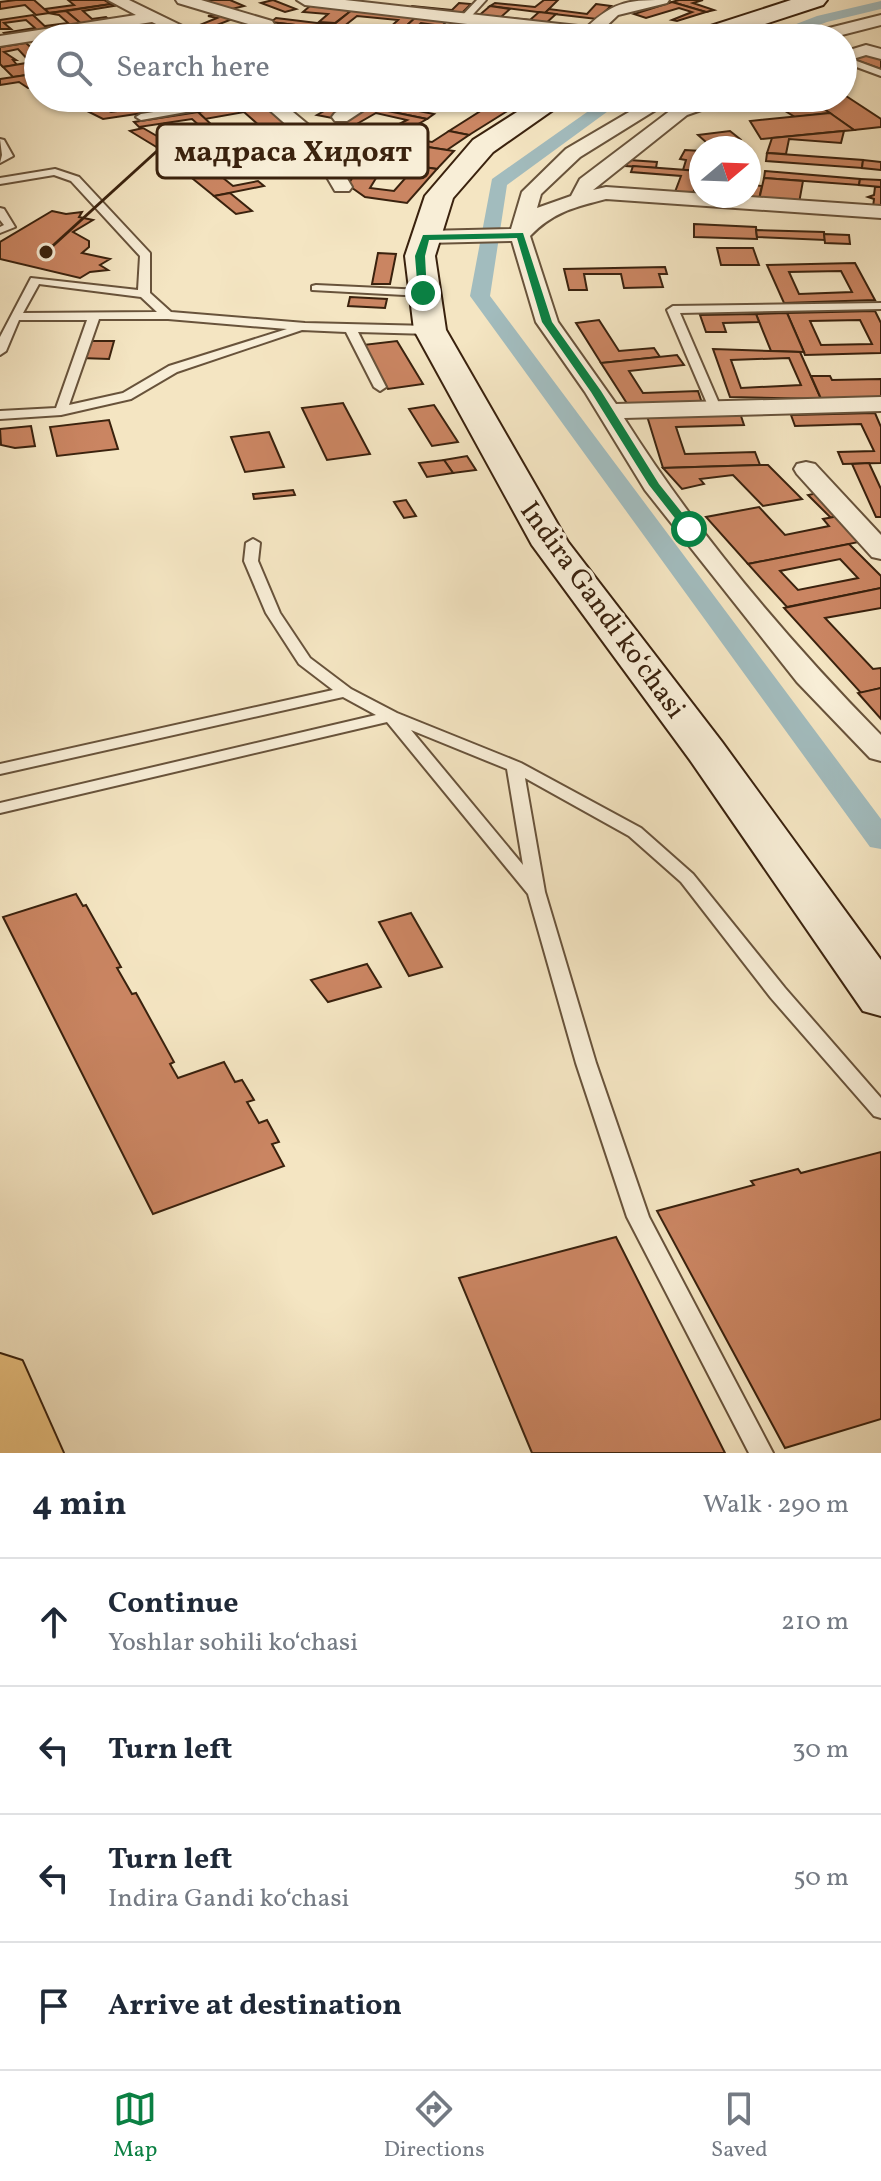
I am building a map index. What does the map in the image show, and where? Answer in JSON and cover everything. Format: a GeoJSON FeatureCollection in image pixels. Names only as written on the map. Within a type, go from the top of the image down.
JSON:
{"type":"FeatureCollection","features":[{"type":"Feature","properties":{"kind":"main road"},"geometry":{"type":"LineString","coordinates":[[0,1380],[31,1453]]}},
{"type":"Feature","properties":{"kind":"street"},"geometry":{"type":"LineString","coordinates":[[116,0],[170,24]]}},
{"type":"Feature","properties":{"kind":"street"},"geometry":{"type":"LineString","coordinates":[[184,0],[266,24]]}},
{"type":"Feature","properties":{"kind":"street"},"geometry":{"type":"LineString","coordinates":[[305,0],[482,24]]}},
{"type":"Feature","properties":{"kind":"street"},"geometry":{"type":"LineString","coordinates":[[599,24],[612,12],[661,0]]}},
{"type":"Feature","properties":{"kind":"street"},"geometry":{"type":"LineString","coordinates":[[741,24],[815,0]]}},
{"type":"Feature","properties":{"kind":"street"},"geometry":{"type":"LineString","coordinates":[[110,24],[155,17]]}},
{"type":"Feature","properties":{"kind":"street"},"geometry":{"type":"LineString","coordinates":[[857,26],[881,20]]}},
{"type":"Feature","properties":{"kind":"street"},"geometry":{"type":"LineString","coordinates":[[0,41],[24,37]]}},
{"type":"Feature","properties":{"kind":"street"},"geometry":{"type":"LineString","coordinates":[[857,53],[866,50],[881,54]]}},
{"type":"Feature","properties":{"kind":"street"},"geometry":{"type":"LineString","coordinates":[[280,112],[315,140],[342,187]]}},
{"type":"Feature","properties":{"kind":"street"},"geometry":{"type":"LineString","coordinates":[[341,117],[349,112]]}},
{"type":"Feature","properties":{"kind":"street","name":"Indira Gandi koʻchasi"},"geometry":{"type":"LineString","coordinates":[[535,112],[483,146],[439,196],[438,237],[420,256],[430,330],[551,545],[706,751],[881,998]]}},
{"type":"Feature","properties":{"kind":"street"},"geometry":{"type":"LineString","coordinates":[[642,112],[573,153],[532,192],[520,235],[547,322],[654,485],[797,664],[881,752]]}},
{"type":"Feature","properties":{"kind":"street"},"geometry":{"type":"LineString","coordinates":[[580,197],[587,183],[680,112]]}},
{"type":"Feature","properties":{"kind":"street"},"geometry":{"type":"LineString","coordinates":[[438,237],[520,235],[538,216],[580,197],[606,193],[881,212]]}},
{"type":"Feature","properties":{"kind":"street"},"geometry":{"type":"LineString","coordinates":[[608,411],[881,404]]}},
{"type":"Feature","properties":{"kind":"street"},"geometry":{"type":"LineString","coordinates":[[806,469],[881,551]]}},
{"type":"Feature","properties":{"kind":"lane"},"geometry":{"type":"LineString","coordinates":[[463,20],[482,0]]}},
{"type":"Feature","properties":{"kind":"lane"},"geometry":{"type":"LineString","coordinates":[[857,64],[881,73]]}},
{"type":"Feature","properties":{"kind":"lane"},"geometry":{"type":"LineString","coordinates":[[141,117],[173,112]]}},
{"type":"Feature","properties":{"kind":"lane"},"geometry":{"type":"LineString","coordinates":[[0,142],[6,147],[8,156],[0,160]]}},
{"type":"Feature","properties":{"kind":"lane"},"geometry":{"type":"LineString","coordinates":[[0,181],[55,172],[80,182],[148,259],[144,294]]}},
{"type":"Feature","properties":{"kind":"lane"},"geometry":{"type":"LineString","coordinates":[[0,211],[10,227],[0,230]]}},
{"type":"Feature","properties":{"kind":"lane"},"geometry":{"type":"LineString","coordinates":[[0,351],[35,280],[144,294],[168,315]]}},
{"type":"Feature","properties":{"kind":"lane"},"geometry":{"type":"LineString","coordinates":[[316,288],[423,293]]}},
{"type":"Feature","properties":{"kind":"lane"},"geometry":{"type":"LineString","coordinates":[[715,408],[673,310],[881,306]]}},
{"type":"Feature","properties":{"kind":"lane"},"geometry":{"type":"LineString","coordinates":[[15,317],[168,315],[305,327],[430,330]]}},
{"type":"Feature","properties":{"kind":"lane"},"geometry":{"type":"LineString","coordinates":[[61,411],[94,316]]}},
{"type":"Feature","properties":{"kind":"lane"},"geometry":{"type":"LineString","coordinates":[[0,415],[61,411],[127,396],[173,369],[305,327]]}},
{"type":"Feature","properties":{"kind":"lane"},"geometry":{"type":"LineString","coordinates":[[350,328],[380,387]]}},
{"type":"Feature","properties":{"kind":"lane"},"geometry":{"type":"LineString","coordinates":[[253,543],[251,561],[273,613],[304,661],[345,692],[391,716],[515,766],[635,832],[687,878],[778,993],[881,1111]]}},
{"type":"Feature","properties":{"kind":"lane"},"geometry":{"type":"LineString","coordinates":[[0,769],[345,692]]}},
{"type":"Feature","properties":{"kind":"lane"},"geometry":{"type":"LineString","coordinates":[[0,808],[391,716]]}},
{"type":"Feature","properties":{"kind":"lane"},"geometry":{"type":"LineString","coordinates":[[391,716],[536,892]]}},
{"type":"Feature","properties":{"kind":"lane"},"geometry":{"type":"LineString","coordinates":[[515,766],[536,892],[586,1063],[638,1217],[761,1453]]}},
{"type":"Feature","properties":{"kind":"building"},"geometry":{"type":"Polygon","coordinates":[[[34,0],[49,13],[36,15],[25,5],[0,9],[0,2],[34,0]]]}},
{"type":"Feature","properties":{"kind":"building"},"geometry":{"type":"Polygon","coordinates":[[[68,0],[104,0],[111,4],[49,13],[45,9],[74,5],[68,0]]]}},
{"type":"Feature","properties":{"kind":"building"},"geometry":{"type":"Polygon","coordinates":[[[191,0],[230,0],[244,6],[220,12],[191,0]]]}},
{"type":"Feature","properties":{"kind":"building"},"geometry":{"type":"Polygon","coordinates":[[[273,0],[296,9],[285,12],[261,3],[273,0]]]}},
{"type":"Feature","properties":{"kind":"building"},"geometry":{"type":"Polygon","coordinates":[[[544,0],[558,0],[545,13],[490,6],[495,3],[535,7],[544,0]]]}},
{"type":"Feature","properties":{"kind":"building"},"geometry":{"type":"Polygon","coordinates":[[[703,0],[693,3],[714,10],[706,12],[672,2],[703,0]]]}},
{"type":"Feature","properties":{"kind":"building"},"geometry":{"type":"Polygon","coordinates":[[[672,2],[706,12],[677,21],[672,20],[692,12],[679,8],[646,18],[634,14],[672,2]]]}},
{"type":"Feature","properties":{"kind":"building"},"geometry":{"type":"Polygon","coordinates":[[[459,3],[471,4],[459,16],[407,10],[412,6],[452,10],[459,3]]]}},
{"type":"Feature","properties":{"kind":"building"},"geometry":{"type":"Polygon","coordinates":[[[596,4],[611,6],[597,19],[545,13],[549,9],[587,14],[596,4]]]}},
{"type":"Feature","properties":{"kind":"building"},"geometry":{"type":"Polygon","coordinates":[[[311,5],[352,10],[335,23],[319,22],[328,14],[303,12],[311,5]]]}},
{"type":"Feature","properties":{"kind":"building"},"geometry":{"type":"Polygon","coordinates":[[[114,6],[83,11],[92,19],[106,17],[112,22],[98,24],[82,24],[66,11],[114,6]]]}},
{"type":"Feature","properties":{"kind":"building"},"geometry":{"type":"Polygon","coordinates":[[[490,6],[510,9],[501,17],[530,20],[539,12],[556,14],[545,24],[476,18],[490,6]]]}},
{"type":"Feature","properties":{"kind":"building"},"geometry":{"type":"Polygon","coordinates":[[[352,10],[416,17],[408,24],[357,16],[347,24],[334,24],[352,10]]]}},
{"type":"Feature","properties":{"kind":"building"},"geometry":{"type":"Polygon","coordinates":[[[66,11],[82,24],[60,24],[68,23],[59,15],[48,13],[66,11]]]}},
{"type":"Feature","properties":{"kind":"building"},"geometry":{"type":"Polygon","coordinates":[[[217,14],[235,18],[220,24],[202,24],[217,18],[208,16],[217,14]]]}},
{"type":"Feature","properties":{"kind":"building"},"geometry":{"type":"Polygon","coordinates":[[[33,15],[43,24],[30,24],[26,20],[4,23],[11,29],[0,29],[0,20],[33,15]]]}},
{"type":"Feature","properties":{"kind":"building"},"geometry":{"type":"Polygon","coordinates":[[[416,17],[447,21],[444,24],[408,24],[416,17]]]}},
{"type":"Feature","properties":{"kind":"building"},"geometry":{"type":"Polygon","coordinates":[[[276,18],[335,23],[287,24],[271,22],[276,18]]]}},
{"type":"Feature","properties":{"kind":"building"},"geometry":{"type":"Polygon","coordinates":[[[156,20],[165,24],[133,24],[156,20]]]}},
{"type":"Feature","properties":{"kind":"building"},"geometry":{"type":"Polygon","coordinates":[[[24,30],[24,36],[9,38],[4,33],[24,30]]]}},
{"type":"Feature","properties":{"kind":"building"},"geometry":{"type":"Polygon","coordinates":[[[24,43],[24,55],[18,49],[4,52],[16,60],[13,60],[17,65],[3,67],[0,64],[0,47],[24,43]]]}},
{"type":"Feature","properties":{"kind":"building"},"geometry":{"type":"Polygon","coordinates":[[[873,53],[881,56],[881,69],[857,60],[873,53]]]}},
{"type":"Feature","properties":{"kind":"building"},"geometry":{"type":"Polygon","coordinates":[[[24,63],[24,75],[13,77],[3,67],[24,63]]]}},
{"type":"Feature","properties":{"kind":"building"},"geometry":{"type":"Polygon","coordinates":[[[24,75],[24,85],[19,82],[0,85],[0,79],[24,75]]]}},
{"type":"Feature","properties":{"kind":"building"},"geometry":{"type":"Polygon","coordinates":[[[857,103],[881,119],[881,127],[854,130],[828,112],[857,112],[857,103]]]}},
{"type":"Feature","properties":{"kind":"building"},"geometry":{"type":"Polygon","coordinates":[[[89,112],[150,112],[103,119],[89,112]]]}},
{"type":"Feature","properties":{"kind":"building"},"geometry":{"type":"Polygon","coordinates":[[[198,112],[244,112],[205,119],[198,112]]]}},
{"type":"Feature","properties":{"kind":"building"},"geometry":{"type":"Polygon","coordinates":[[[198,112],[228,140],[163,151],[130,131],[143,128],[169,143],[211,136],[192,119],[139,127],[134,122],[198,112]]]}},
{"type":"Feature","properties":{"kind":"building"},"geometry":{"type":"Polygon","coordinates":[[[244,112],[277,112],[296,129],[228,140],[222,135],[262,128],[244,112]]]}},
{"type":"Feature","properties":{"kind":"building"},"geometry":{"type":"Polygon","coordinates":[[[322,112],[343,112],[332,118],[317,115],[322,112]]]}},
{"type":"Feature","properties":{"kind":"building"},"geometry":{"type":"Polygon","coordinates":[[[360,112],[393,112],[427,119],[413,127],[399,124],[407,120],[376,113],[355,125],[341,123],[360,112]]]}},
{"type":"Feature","properties":{"kind":"building"},"geometry":{"type":"Polygon","coordinates":[[[393,112],[434,114],[427,119],[393,112]]]}},
{"type":"Feature","properties":{"kind":"building"},"geometry":{"type":"Polygon","coordinates":[[[479,112],[506,112],[469,135],[449,131],[479,112]]]}},
{"type":"Feature","properties":{"kind":"building"},"geometry":{"type":"Polygon","coordinates":[[[787,112],[830,113],[795,117],[787,112]]]}},
{"type":"Feature","properties":{"kind":"building"},"geometry":{"type":"Polygon","coordinates":[[[830,113],[854,130],[761,139],[750,121],[830,113]]]}},
{"type":"Feature","properties":{"kind":"building"},"geometry":{"type":"Polygon","coordinates":[[[449,131],[469,135],[447,150],[408,144],[414,139],[432,142],[449,131]]]}},
{"type":"Feature","properties":{"kind":"building"},"geometry":{"type":"Polygon","coordinates":[[[730,131],[736,136],[699,136],[730,131]]]}},
{"type":"Feature","properties":{"kind":"building"},"geometry":{"type":"Polygon","coordinates":[[[844,131],[841,143],[789,139],[786,154],[767,153],[772,138],[844,131]]]}},
{"type":"Feature","properties":{"kind":"building"},"geometry":{"type":"Polygon","coordinates":[[[408,144],[454,151],[437,169],[403,164],[416,152],[401,150],[408,144]]]}},
{"type":"Feature","properties":{"kind":"building"},"geometry":{"type":"Polygon","coordinates":[[[685,150],[689,150],[689,170],[683,170],[686,160],[680,159],[685,150]]]}},
{"type":"Feature","properties":{"kind":"building"},"geometry":{"type":"Polygon","coordinates":[[[767,153],[863,160],[862,168],[766,161],[767,153]]]}},
{"type":"Feature","properties":{"kind":"building"},"geometry":{"type":"Polygon","coordinates":[[[364,158],[437,169],[407,203],[365,197],[348,185],[364,158]],[[381,170],[370,188],[394,191],[409,174],[381,170]]]}},
{"type":"Feature","properties":{"kind":"building"},"geometry":{"type":"Polygon","coordinates":[[[629,160],[657,162],[656,168],[626,166],[629,160]]]}},
{"type":"Feature","properties":{"kind":"building"},"geometry":{"type":"Polygon","coordinates":[[[863,160],[881,162],[881,170],[862,168],[863,160]]]}},
{"type":"Feature","properties":{"kind":"building"},"geometry":{"type":"Polygon","coordinates":[[[633,166],[689,170],[689,194],[675,192],[681,176],[631,172],[633,166]]]}},
{"type":"Feature","properties":{"kind":"building"},"geometry":{"type":"Polygon","coordinates":[[[212,169],[233,186],[258,181],[264,186],[214,196],[187,174],[212,169]]]}},
{"type":"Feature","properties":{"kind":"building"},"geometry":{"type":"Polygon","coordinates":[[[765,171],[860,179],[859,185],[764,178],[765,171]]]}},
{"type":"Feature","properties":{"kind":"building"},"geometry":{"type":"Polygon","coordinates":[[[764,178],[803,181],[799,203],[761,200],[764,178]]]}},
{"type":"Feature","properties":{"kind":"building"},"geometry":{"type":"Polygon","coordinates":[[[860,179],[881,180],[881,187],[859,185],[860,179]]]}},
{"type":"Feature","properties":{"kind":"building"},"geometry":{"type":"Polygon","coordinates":[[[875,187],[881,187],[881,208],[873,207],[874,199],[868,197],[874,195],[875,187]]]}},
{"type":"Feature","properties":{"kind":"building"},"geometry":{"type":"Polygon","coordinates":[[[230,193],[252,211],[236,214],[214,196],[230,193]]]}},
{"type":"Feature","properties":{"kind":"building"},"geometry":{"type":"Polygon","coordinates":[[[52,211],[66,214],[82,212],[79,217],[93,220],[73,232],[89,241],[89,247],[82,253],[110,259],[100,265],[108,270],[90,272],[80,278],[0,259],[0,242],[52,211]]]}},
{"type":"Feature","properties":{"kind":"building"},"geometry":{"type":"Polygon","coordinates":[[[694,224],[756,227],[757,239],[694,237],[694,224]]]}},
{"type":"Feature","properties":{"kind":"building"},"geometry":{"type":"Polygon","coordinates":[[[756,230],[824,232],[825,240],[757,237],[756,230]]]}},
{"type":"Feature","properties":{"kind":"building"},"geometry":{"type":"Polygon","coordinates":[[[824,234],[849,235],[850,244],[825,243],[824,234]]]}},
{"type":"Feature","properties":{"kind":"building"},"geometry":{"type":"Polygon","coordinates":[[[717,248],[753,248],[759,265],[721,265],[717,248]]]}},
{"type":"Feature","properties":{"kind":"building"},"geometry":{"type":"Polygon","coordinates":[[[378,253],[396,254],[390,284],[372,284],[378,253]]]}},
{"type":"Feature","properties":{"kind":"building"},"geometry":{"type":"Polygon","coordinates":[[[855,263],[875,300],[784,303],[767,265],[855,263]],[[841,271],[789,272],[799,294],[852,292],[841,271]]]}},
{"type":"Feature","properties":{"kind":"building"},"geometry":{"type":"Polygon","coordinates":[[[665,267],[667,274],[659,274],[663,287],[624,288],[621,274],[584,274],[587,290],[569,290],[564,269],[665,267]]]}},
{"type":"Feature","properties":{"kind":"building"},"geometry":{"type":"Polygon","coordinates":[[[350,297],[387,299],[385,308],[348,306],[350,297]]]}},
{"type":"Feature","properties":{"kind":"building"},"geometry":{"type":"Polygon","coordinates":[[[875,311],[881,323],[881,353],[805,355],[787,313],[875,311]],[[860,320],[810,321],[821,345],[872,344],[860,320]]]}},
{"type":"Feature","properties":{"kind":"building"},"geometry":{"type":"Polygon","coordinates":[[[787,313],[804,352],[771,351],[756,314],[787,313]]]}},
{"type":"Feature","properties":{"kind":"building"},"geometry":{"type":"Polygon","coordinates":[[[756,314],[759,322],[723,323],[726,332],[706,332],[700,315],[756,314]]]}},
{"type":"Feature","properties":{"kind":"building"},"geometry":{"type":"Polygon","coordinates":[[[599,320],[619,351],[654,348],[660,357],[601,363],[576,323],[599,320]]]}},
{"type":"Feature","properties":{"kind":"building"},"geometry":{"type":"Polygon","coordinates":[[[87,341],[114,341],[109,359],[81,358],[87,341]]]}},
{"type":"Feature","properties":{"kind":"building"},"geometry":{"type":"Polygon","coordinates":[[[397,341],[423,384],[388,389],[363,345],[397,341]]]}},
{"type":"Feature","properties":{"kind":"building"},"geometry":{"type":"Polygon","coordinates":[[[713,349],[800,352],[821,399],[730,397],[713,349]],[[789,358],[731,360],[741,388],[801,385],[789,358]]]}},
{"type":"Feature","properties":{"kind":"building"},"geometry":{"type":"Polygon","coordinates":[[[677,355],[684,365],[629,371],[643,393],[698,391],[702,403],[628,405],[601,363],[677,355]]]}},
{"type":"Feature","properties":{"kind":"building"},"geometry":{"type":"Polygon","coordinates":[[[811,376],[830,376],[832,380],[881,379],[881,400],[822,401],[811,376]]]}},
{"type":"Feature","properties":{"kind":"building"},"geometry":{"type":"Polygon","coordinates":[[[343,403],[370,454],[327,460],[302,408],[343,403]]]}},
{"type":"Feature","properties":{"kind":"building"},"geometry":{"type":"Polygon","coordinates":[[[434,405],[458,442],[432,446],[409,409],[434,405]]]}},
{"type":"Feature","properties":{"kind":"building"},"geometry":{"type":"Polygon","coordinates":[[[740,413],[744,425],[676,427],[685,454],[755,452],[760,465],[663,468],[647,416],[740,413]]]}},
{"type":"Feature","properties":{"kind":"building"},"geometry":{"type":"Polygon","coordinates":[[[875,413],[881,427],[881,463],[843,464],[838,452],[874,451],[861,424],[795,426],[791,415],[875,413]]]}},
{"type":"Feature","properties":{"kind":"building"},"geometry":{"type":"Polygon","coordinates":[[[109,420],[118,449],[57,456],[50,427],[109,420]]]}},
{"type":"Feature","properties":{"kind":"building"},"geometry":{"type":"Polygon","coordinates":[[[31,426],[35,446],[15,448],[1,445],[0,429],[31,426]]]}},
{"type":"Feature","properties":{"kind":"building"},"geometry":{"type":"Polygon","coordinates":[[[269,432],[284,467],[245,472],[231,437],[269,432]]]}},
{"type":"Feature","properties":{"kind":"building"},"geometry":{"type":"Polygon","coordinates":[[[467,456],[476,470],[453,473],[444,460],[467,456]]]}},
{"type":"Feature","properties":{"kind":"building"},"geometry":{"type":"Polygon","coordinates":[[[444,460],[453,473],[427,477],[419,463],[444,460]]]}},
{"type":"Feature","properties":{"kind":"building"},"geometry":{"type":"Polygon","coordinates":[[[869,463],[881,489],[881,517],[876,517],[852,464],[869,463]]]}},
{"type":"Feature","properties":{"kind":"building"},"geometry":{"type":"Polygon","coordinates":[[[768,465],[802,499],[763,506],[733,475],[700,479],[704,484],[682,489],[663,468],[768,465]]]}},
{"type":"Feature","properties":{"kind":"building"},"geometry":{"type":"Polygon","coordinates":[[[293,490],[295,495],[254,499],[253,494],[293,490]]]}},
{"type":"Feature","properties":{"kind":"building"},"geometry":{"type":"Polygon","coordinates":[[[823,492],[846,515],[831,518],[808,495],[823,492]]]}},
{"type":"Feature","properties":{"kind":"building"},"geometry":{"type":"Polygon","coordinates":[[[406,500],[416,516],[404,518],[394,502],[406,500]]]}},
{"type":"Feature","properties":{"kind":"building"},"geometry":{"type":"Polygon","coordinates":[[[759,507],[785,535],[829,526],[823,519],[844,515],[869,540],[748,564],[706,517],[759,507]]]}},
{"type":"Feature","properties":{"kind":"building"},"geometry":{"type":"Polygon","coordinates":[[[849,544],[881,576],[881,588],[787,607],[748,564],[849,544]],[[840,559],[780,571],[798,590],[858,578],[840,559]]]}},
{"type":"Feature","properties":{"kind":"building"},"geometry":{"type":"Polygon","coordinates":[[[881,588],[881,608],[825,618],[873,669],[881,668],[881,688],[861,693],[784,608],[881,588]]]}},
{"type":"Feature","properties":{"kind":"building"},"geometry":{"type":"Polygon","coordinates":[[[881,688],[881,719],[858,693],[881,688]]]}},
{"type":"Feature","properties":{"kind":"building"},"geometry":{"type":"Polygon","coordinates":[[[76,894],[83,906],[86,905],[121,967],[117,968],[132,994],[136,993],[174,1062],[170,1064],[178,1078],[224,1062],[235,1082],[242,1080],[254,1100],[247,1102],[259,1123],[267,1120],[279,1142],[272,1144],[284,1166],[153,1214],[3,917],[76,894]]]}},
{"type":"Feature","properties":{"kind":"building"},"geometry":{"type":"Polygon","coordinates":[[[411,913],[442,967],[409,976],[379,922],[411,913]]]}},
{"type":"Feature","properties":{"kind":"building"},"geometry":{"type":"Polygon","coordinates":[[[367,964],[381,987],[328,1002],[311,980],[367,964]]]}},
{"type":"Feature","properties":{"kind":"building"},"geometry":{"type":"Polygon","coordinates":[[[881,1152],[881,1419],[785,1448],[657,1211],[754,1185],[751,1181],[798,1169],[801,1173],[881,1152]]]}},
{"type":"Feature","properties":{"kind":"building"},"geometry":{"type":"Polygon","coordinates":[[[616,1237],[725,1453],[532,1453],[459,1278],[616,1237]]]}},
{"type":"Feature","properties":{"kind":"waterway"},"geometry":{"type":"LineString","coordinates":[[808,24],[881,5]]}},
{"type":"Feature","properties":{"kind":"waterway"},"geometry":{"type":"LineString","coordinates":[[598,112],[498,183],[480,296],[881,840]]}},
{"type":"Feature","properties":{"kind":"place","name":"мадраса Хидоят"},"geometry":{"type":"Point","coordinates":[46,252]}},
{"type":"Feature","properties":{"kind":"route"},"geometry":{"type":"LineString","coordinates":[[423,293],[420,256],[426,237],[520,235],[547,322],[596,391],[654,485],[689,529]]}}]}
